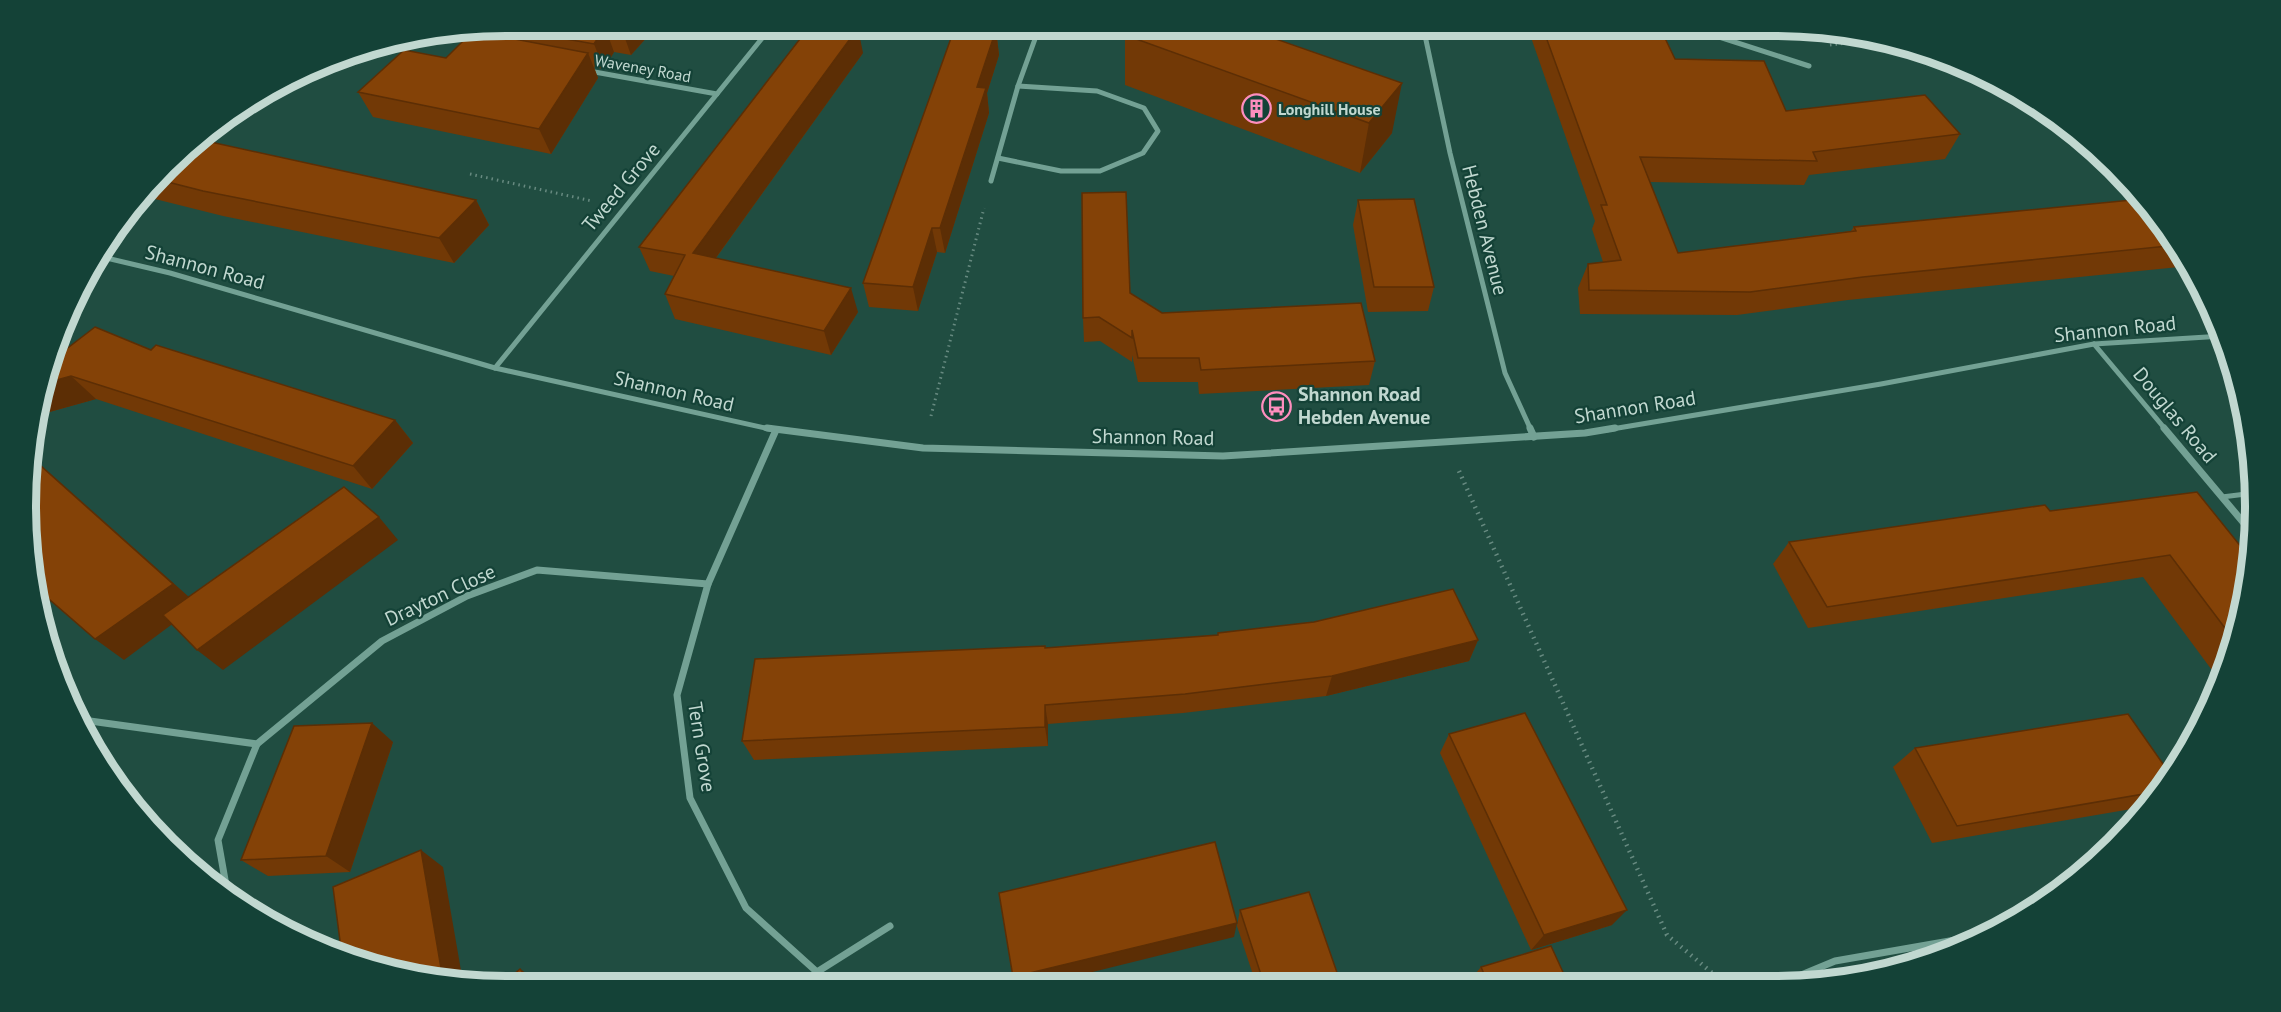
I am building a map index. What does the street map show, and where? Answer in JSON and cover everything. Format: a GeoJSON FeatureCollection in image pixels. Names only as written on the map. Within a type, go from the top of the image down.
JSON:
{"type":"FeatureCollection","features":[{"type":"Feature","properties":{"kind":"street","name":"Tweed Grove"},"geometry":{"type":"LineString","coordinates":[[495,368],[764,36]]}},
{"type":"Feature","properties":{"kind":"street"},"geometry":{"type":"LineString","coordinates":[[991,182],[1018,86],[1035,39],[1033,36]]}},
{"type":"Feature","properties":{"kind":"street","name":"Hebden Avenue"},"geometry":{"type":"LineString","coordinates":[[1425,36],[1450,153],[1505,373],[1534,437]]}},
{"type":"Feature","properties":{"kind":"street"},"geometry":{"type":"LineString","coordinates":[[1715,36],[1809,66]]}},
{"type":"Feature","properties":{"kind":"street","name":"Waveney Road"},"geometry":{"type":"LineString","coordinates":[[583,70],[717,94]]}},
{"type":"Feature","properties":{"kind":"street"},"geometry":{"type":"LineString","coordinates":[[998,158],[1061,171],[1100,171],[1143,153],[1158,131],[1144,108],[1097,91],[1018,86]]}},
{"type":"Feature","properties":{"kind":"street","name":"Shannon Road"},"geometry":{"type":"LineString","coordinates":[[107,258],[170,273],[495,368],[776,430],[924,447],[1223,456],[1585,433],[1881,384],[2094,344],[2213,337]]}},
{"type":"Feature","properties":{"kind":"street","name":"Douglas Road"},"geometry":{"type":"LineString","coordinates":[[2094,344],[2244,524]]}},
{"type":"Feature","properties":{"kind":"street","name":"Tern Grove"},"geometry":{"type":"LineString","coordinates":[[776,430],[708,584],[677,695],[690,798],[746,908],[819,976]]}},
{"type":"Feature","properties":{"kind":"street","name":"Drayton Close"},"geometry":{"type":"LineString","coordinates":[[226,883],[218,840],[257,744],[382,641],[467,596],[537,570],[708,584]]}},
{"type":"Feature","properties":{"kind":"street"},"geometry":{"type":"LineString","coordinates":[[85,716],[90,721],[257,744]]}},
{"type":"Feature","properties":{"kind":"street"},"geometry":{"type":"LineString","coordinates":[[817,972],[890,926]]}},
{"type":"Feature","properties":{"kind":"street"},"geometry":{"type":"LineString","coordinates":[[1799,975],[1835,961],[1951,942]]}},
{"type":"Feature","properties":{"kind":"lane"},"geometry":{"type":"LineString","coordinates":[[2222,497],[2245,494]]}},
{"type":"Feature","properties":{"kind":"path"},"geometry":{"type":"LineString","coordinates":[[470,174],[595,201]]}},
{"type":"Feature","properties":{"kind":"path"},"geometry":{"type":"LineString","coordinates":[[924,447],[991,182]]}},
{"type":"Feature","properties":{"kind":"path"},"geometry":{"type":"LineString","coordinates":[[1446,443],[1667,935],[1716,976]]}},
{"type":"Feature","properties":{"kind":"building"},"geometry":{"type":"Polygon","coordinates":[[[500,36],[588,53],[539,129],[358,92],[404,50],[446,58],[466,38],[475,37],[500,36]]]}},
{"type":"Feature","properties":{"kind":"building"},"geometry":{"type":"Polygon","coordinates":[[[549,36],[599,36],[594,44],[549,36]]]}},
{"type":"Feature","properties":{"kind":"building"},"geometry":{"type":"Polygon","coordinates":[[[802,36],[852,36],[693,253],[851,288],[824,331],[665,294],[685,255],[639,247],[802,36]]]}},
{"type":"Feature","properties":{"kind":"building"},"geometry":{"type":"Polygon","coordinates":[[[952,36],[994,36],[977,87],[986,88],[940,228],[932,228],[913,287],[863,283],[952,36]]]}},
{"type":"Feature","properties":{"kind":"building"},"geometry":{"type":"Polygon","coordinates":[[[1128,36],[1267,36],[1402,83],[1369,123],[1128,36]]]}},
{"type":"Feature","properties":{"kind":"building"},"geometry":{"type":"Polygon","coordinates":[[[1546,36],[1664,36],[1675,59],[1764,61],[1786,111],[1925,95],[1960,134],[1813,152],[1817,161],[1640,157],[1678,253],[1856,231],[1854,227],[2131,200],[2167,246],[1863,277],[1750,292],[1589,290],[1588,264],[1621,260],[1601,205],[1607,205],[1546,36]]]}},
{"type":"Feature","properties":{"kind":"building"},"geometry":{"type":"Polygon","coordinates":[[[210,142],[476,200],[439,238],[167,182],[210,142]]]}},
{"type":"Feature","properties":{"kind":"building"},"geometry":{"type":"Polygon","coordinates":[[[1126,192],[1130,293],[1162,313],[1361,303],[1375,361],[1201,370],[1199,358],[1138,358],[1132,330],[1132,338],[1099,317],[1083,318],[1082,193],[1126,192]]]}},
{"type":"Feature","properties":{"kind":"building"},"geometry":{"type":"Polygon","coordinates":[[[1414,199],[1434,287],[1374,287],[1358,200],[1414,199]]]}},
{"type":"Feature","properties":{"kind":"building"},"geometry":{"type":"Polygon","coordinates":[[[95,327],[151,350],[156,345],[395,420],[353,466],[71,376],[53,381],[62,352],[95,327]]]}},
{"type":"Feature","properties":{"kind":"building"},"geometry":{"type":"Polygon","coordinates":[[[38,464],[173,584],[95,639],[45,595],[37,537],[38,464]]]}},
{"type":"Feature","properties":{"kind":"building"},"geometry":{"type":"Polygon","coordinates":[[[344,487],[379,517],[197,650],[163,615],[344,487]]]}},
{"type":"Feature","properties":{"kind":"building"},"geometry":{"type":"Polygon","coordinates":[[[2197,492],[2243,549],[2236,598],[2228,632],[2170,555],[1827,607],[1789,542],[2045,505],[2050,511],[2197,492]]]}},
{"type":"Feature","properties":{"kind":"building"},"geometry":{"type":"Polygon","coordinates":[[[1453,589],[1478,640],[1332,676],[1185,694],[1045,705],[1045,727],[742,741],[755,659],[1045,646],[1045,648],[1218,635],[1218,633],[1314,622],[1453,589]]]}},
{"type":"Feature","properties":{"kind":"building"},"geometry":{"type":"Polygon","coordinates":[[[1525,713],[1627,910],[1544,935],[1449,734],[1525,713]]]}},
{"type":"Feature","properties":{"kind":"building"},"geometry":{"type":"Polygon","coordinates":[[[2128,714],[2166,768],[2147,793],[1957,826],[1915,748],[2128,714]]]}},
{"type":"Feature","properties":{"kind":"building"},"geometry":{"type":"Polygon","coordinates":[[[372,723],[326,856],[241,860],[294,726],[372,723]]]}},
{"type":"Feature","properties":{"kind":"building"},"geometry":{"type":"Polygon","coordinates":[[[1215,842],[1237,923],[1013,976],[999,893],[1215,842]]]}},
{"type":"Feature","properties":{"kind":"building"},"geometry":{"type":"Polygon","coordinates":[[[421,850],[442,971],[384,960],[341,946],[333,887],[421,850]]]}},
{"type":"Feature","properties":{"kind":"building"},"geometry":{"type":"Polygon","coordinates":[[[1309,892],[1338,976],[1261,976],[1240,910],[1309,892]]]}},
{"type":"Feature","properties":{"kind":"building"},"geometry":{"type":"Polygon","coordinates":[[[1551,946],[1565,976],[1485,976],[1481,967],[1551,946]]]}},
{"type":"Feature","properties":{"kind":"building"},"geometry":{"type":"Polygon","coordinates":[[[520,969],[526,976],[512,976],[520,969]]]}},
{"type":"Feature","properties":{"kind":"place","name":"Longhill House"},"geometry":{"type":"Point","coordinates":[1257,109]}},
{"type":"Feature","properties":{"kind":"place","name":"Shannon Road Hebden Avenue"},"geometry":{"type":"Point","coordinates":[1277,406]}}]}
